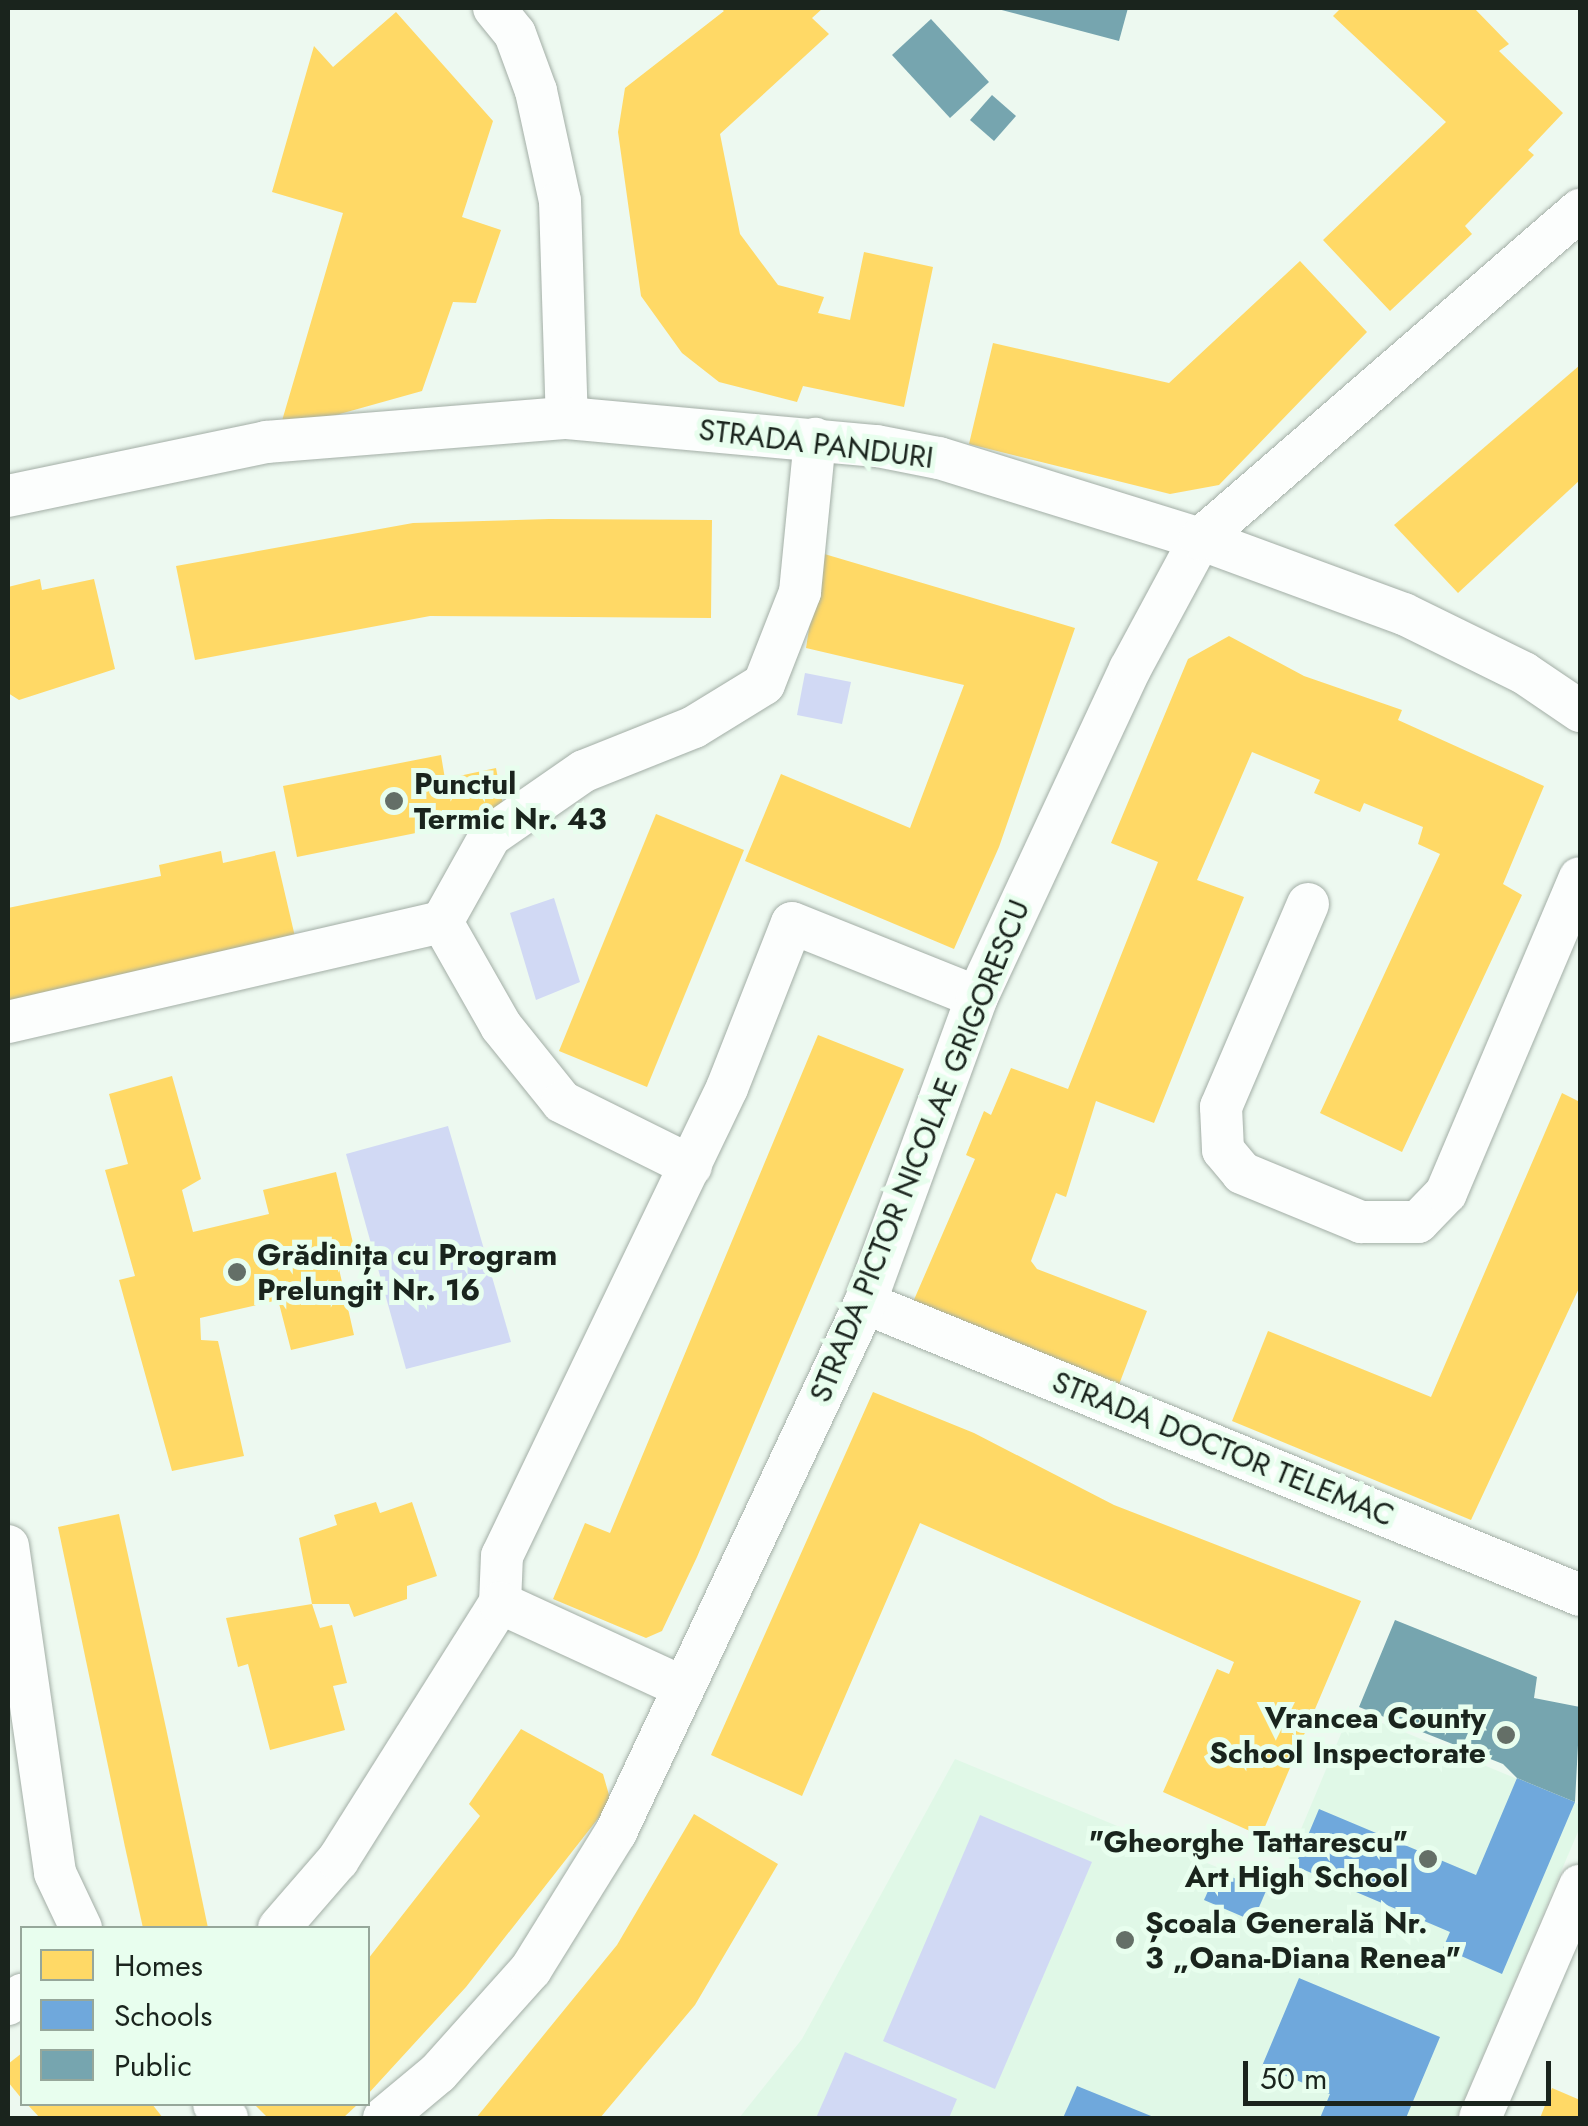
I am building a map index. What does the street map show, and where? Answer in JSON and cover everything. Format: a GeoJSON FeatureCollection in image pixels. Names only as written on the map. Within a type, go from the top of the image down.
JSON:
{"type":"FeatureCollection","features":[{"type":"Feature","properties":{"kind":"street"},"geometry":{"type":"LineString","coordinates":[[494,8],[515,34],[536,91],[560,201],[567,418]]}},
{"type":"Feature","properties":{"kind":"street","name":"STRADA PICTOR NICOLAE GRIGORESCU"},"geometry":{"type":"LineString","coordinates":[[384,2118],[438,2073],[530,1969],[616,1832],[865,1304],[977,997],[1130,669],[1200,538],[1580,210]]}},
{"type":"Feature","properties":{"kind":"street","name":"STRADA PANDURI"},"geometry":{"type":"LineString","coordinates":[[8,496],[266,442],[567,418],[815,439],[940,458],[1200,538],[1404,614],[1524,673],[1580,711]]}},
{"type":"Feature","properties":{"kind":"street"},"geometry":{"type":"LineString","coordinates":[[8,1022],[442,922],[490,836],[584,771],[694,727],[764,684],[800,592],[815,439]]}},
{"type":"Feature","properties":{"kind":"street"},"geometry":{"type":"LineString","coordinates":[[1308,904],[1220,1106],[1222,1150],[1242,1173],[1361,1222],[1418,1222],[1446,1193],[1580,878]]}},
{"type":"Feature","properties":{"kind":"street"},"geometry":{"type":"LineString","coordinates":[[442,922],[502,1026],[562,1102],[692,1166]]}},
{"type":"Feature","properties":{"kind":"street"},"geometry":{"type":"LineString","coordinates":[[281,1926],[338,1860],[500,1603],[502,1556],[692,1166],[792,923],[977,997]]}},
{"type":"Feature","properties":{"kind":"street","name":"STRADA DOCTOR TELEMAC"},"geometry":{"type":"LineString","coordinates":[[865,1304],[1580,1595]]}},
{"type":"Feature","properties":{"kind":"street"},"geometry":{"type":"LineString","coordinates":[[8,1546],[55,1873],[80,1926]]}},
{"type":"Feature","properties":{"kind":"street"},"geometry":{"type":"LineString","coordinates":[[500,1603],[683,1688]]}},
{"type":"Feature","properties":{"kind":"street"},"geometry":{"type":"LineString","coordinates":[[1480,2118],[1580,1886]]}},
{"type":"Feature","properties":{"kind":"shaded area"},"geometry":{"type":"Polygon","coordinates":[[[805,673],[851,682],[842,724],[797,715],[805,673]]]}},
{"type":"Feature","properties":{"kind":"shaded area"},"geometry":{"type":"Polygon","coordinates":[[[554,898],[580,982],[536,1000],[510,913],[554,898]]]}},
{"type":"Feature","properties":{"kind":"shaded area"},"geometry":{"type":"Polygon","coordinates":[[[448,1126],[511,1342],[406,1369],[346,1154],[448,1126]]]}},
{"type":"Feature","properties":{"kind":"shaded area","name":"Școala Generală Nr. 3 „Oana-Diana Renea\""},"geometry":{"type":"Polygon","coordinates":[[[1351,1710],[1580,1805],[1580,1827],[1456,2118],[739,2118],[802,2039],[955,1759],[1275,1891],[1351,1710]]]}},
{"type":"Feature","properties":{"kind":"shaded area"},"geometry":{"type":"Polygon","coordinates":[[[980,1815],[1092,1862],[995,2089],[883,2041],[980,1815]]]}},
{"type":"Feature","properties":{"kind":"shaded area"},"geometry":{"type":"Polygon","coordinates":[[[845,2052],[957,2099],[949,2118],[816,2118],[845,2052]]]}},
{"type":"Feature","properties":{"kind":"building: Homes"},"geometry":{"type":"Polygon","coordinates":[[[720,8],[823,8],[812,18],[829,34],[720,134],[740,234],[778,285],[824,297],[818,313],[850,320],[864,252],[933,267],[904,407],[803,386],[797,402],[719,382],[682,353],[641,296],[618,132],[625,88],[724,11],[720,8]]]}},
{"type":"Feature","properties":{"kind":"building: Homes"},"geometry":{"type":"Polygon","coordinates":[[[1341,8],[1474,8],[1509,44],[1499,51],[1563,113],[1528,150],[1534,155],[1465,226],[1472,234],[1390,311],[1323,240],[1446,122],[1333,16],[1341,8]]]}},
{"type":"Feature","properties":{"kind":"building: Homes"},"geometry":{"type":"Polygon","coordinates":[[[396,12],[493,121],[462,217],[501,230],[476,303],[453,302],[422,391],[279,431],[343,213],[272,192],[314,46],[333,67],[396,12]]]}},
{"type":"Feature","properties":{"kind":"building: Homes"},"geometry":{"type":"Polygon","coordinates":[[[1300,261],[1367,332],[1219,485],[1170,494],[969,444],[993,343],[1169,383],[1300,261]]]}},
{"type":"Feature","properties":{"kind":"building: Homes"},"geometry":{"type":"Polygon","coordinates":[[[1580,365],[1580,480],[1458,593],[1394,525],[1580,365]]]}},
{"type":"Feature","properties":{"kind":"building: Homes"},"geometry":{"type":"Polygon","coordinates":[[[712,520],[711,618],[430,616],[195,660],[176,566],[413,523],[712,520]]]}},
{"type":"Feature","properties":{"kind":"building: Homes"},"geometry":{"type":"Polygon","coordinates":[[[821,553],[1075,628],[999,847],[954,949],[745,861],[781,774],[910,828],[964,685],[806,648],[821,553]]]}},
{"type":"Feature","properties":{"kind":"building: Homes"},"geometry":{"type":"Polygon","coordinates":[[[40,579],[42,590],[94,579],[115,669],[19,700],[8,693],[8,587],[40,579]]]}},
{"type":"Feature","properties":{"kind":"building: Homes"},"geometry":{"type":"Polygon","coordinates":[[[1229,636],[1304,676],[1402,710],[1398,720],[1544,786],[1503,884],[1522,895],[1402,1152],[1320,1113],[1440,854],[1418,844],[1423,827],[1364,803],[1360,812],[1314,793],[1320,780],[1252,752],[1197,880],[1244,897],[1154,1123],[1096,1101],[1066,1197],[1056,1193],[1031,1261],[1037,1269],[1147,1311],[1115,1395],[910,1309],[975,1159],[966,1155],[984,1111],[991,1115],[1011,1068],[1068,1089],[1158,862],[1111,843],[1188,659],[1229,636]]]}},
{"type":"Feature","properties":{"kind":"building: Homes","name":"Punctul Termic Nr. 43"},"geometry":{"type":"Polygon","coordinates":[[[441,755],[445,779],[496,768],[505,815],[297,857],[283,786],[441,755]]]}},
{"type":"Feature","properties":{"kind":"building: Homes"},"geometry":{"type":"Polygon","coordinates":[[[656,814],[744,850],[647,1087],[559,1051],[656,814]]]}},
{"type":"Feature","properties":{"kind":"building: Homes"},"geometry":{"type":"Polygon","coordinates":[[[221,851],[223,863],[275,851],[296,941],[8,1003],[8,908],[161,876],[159,865],[221,851]]]}},
{"type":"Feature","properties":{"kind":"building: Homes"},"geometry":{"type":"Polygon","coordinates":[[[818,1035],[904,1069],[697,1557],[662,1631],[646,1638],[553,1599],[585,1523],[610,1533],[818,1035]]]}},
{"type":"Feature","properties":{"kind":"building: Homes","name":"Grădinița cu Program Prelungit Nr. 16"},"geometry":{"type":"Polygon","coordinates":[[[172,1076],[201,1179],[182,1190],[193,1232],[269,1214],[263,1190],[336,1172],[358,1264],[339,1269],[354,1335],[291,1350],[274,1284],[274,1301],[200,1318],[201,1340],[218,1341],[244,1456],[172,1471],[119,1280],[135,1276],[105,1170],[128,1164],[109,1094],[172,1076]]]}},
{"type":"Feature","properties":{"kind":"building: Homes"},"geometry":{"type":"Polygon","coordinates":[[[1562,1093],[1580,1102],[1580,1286],[1471,1520],[1232,1421],[1268,1331],[1431,1397],[1562,1093]]]}},
{"type":"Feature","properties":{"kind":"building: Homes"},"geometry":{"type":"Polygon","coordinates":[[[873,1392],[974,1433],[1114,1505],[1361,1601],[1261,1836],[1163,1792],[1217,1669],[1229,1674],[1234,1662],[920,1523],[802,1796],[711,1755],[873,1392]]]}},
{"type":"Feature","properties":{"kind":"building: Homes"},"geometry":{"type":"Polygon","coordinates":[[[376,1502],[380,1513],[412,1502],[437,1576],[407,1586],[407,1599],[354,1617],[349,1604],[312,1604],[299,1538],[337,1525],[334,1515],[376,1502]]]}},
{"type":"Feature","properties":{"kind":"building: Homes"},"geometry":{"type":"Polygon","coordinates":[[[119,1514],[208,1926],[143,1926],[58,1527],[119,1514]]]}},
{"type":"Feature","properties":{"kind":"building: Homes"},"geometry":{"type":"Polygon","coordinates":[[[312,1604],[320,1628],[332,1625],[347,1683],[333,1686],[345,1730],[270,1750],[248,1664],[238,1667],[226,1618],[312,1604]]]}},
{"type":"Feature","properties":{"kind":"building: Homes"},"geometry":{"type":"Polygon","coordinates":[[[521,1729],[603,1774],[611,1802],[466,1987],[370,2092],[370,1956],[480,1816],[469,1804],[521,1729]]]}},
{"type":"Feature","properties":{"kind":"building: Homes"},"geometry":{"type":"Polygon","coordinates":[[[694,1814],[778,1864],[695,2005],[600,2118],[476,2118],[617,1945],[694,1814]]]}},
{"type":"Feature","properties":{"kind":"building: Homes"},"geometry":{"type":"Polygon","coordinates":[[[20,2055],[20,2097],[8,2082],[8,2064],[20,2055]]]}},
{"type":"Feature","properties":{"kind":"building: Homes"},"geometry":{"type":"Polygon","coordinates":[[[1552,2088],[1580,2100],[1580,2118],[1540,2118],[1552,2088]]]}},
{"type":"Feature","properties":{"kind":"building: Homes"},"geometry":{"type":"Polygon","coordinates":[[[29,2106],[154,2106],[163,2118],[40,2118],[29,2106]]]}},
{"type":"Feature","properties":{"kind":"building: Homes"},"geometry":{"type":"Polygon","coordinates":[[[256,2106],[356,2106],[343,2118],[268,2118],[256,2106]]]}},
{"type":"Feature","properties":{"kind":"building: Schools"},"geometry":{"type":"Polygon","coordinates":[[[1517,1778],[1575,1802],[1502,1974],[1443,1948],[1450,1932],[1295,1866],[1319,1809],[1476,1875],[1517,1778]]]}},
{"type":"Feature","properties":{"kind":"building: Schools"},"geometry":{"type":"Polygon","coordinates":[[[1217,1871],[1266,1891],[1253,1921],[1204,1900],[1217,1871]]]}},
{"type":"Feature","properties":{"kind":"building: Schools"},"geometry":{"type":"Polygon","coordinates":[[[1299,1978],[1440,2037],[1406,2118],[1320,2118],[1330,2094],[1262,2066],[1299,1978]]]}},
{"type":"Feature","properties":{"kind":"building: Schools"},"geometry":{"type":"Polygon","coordinates":[[[1077,2086],[1156,2118],[1063,2118],[1077,2086]]]}},
{"type":"Feature","properties":{"kind":"building: Public"},"geometry":{"type":"Polygon","coordinates":[[[994,8],[1128,8],[1119,41],[994,8]]]}},
{"type":"Feature","properties":{"kind":"building: Public"},"geometry":{"type":"Polygon","coordinates":[[[931,19],[989,82],[950,118],[892,55],[931,19]]]}},
{"type":"Feature","properties":{"kind":"building: Public"},"geometry":{"type":"Polygon","coordinates":[[[992,95],[1016,116],[994,141],[970,120],[992,95]]]}},
{"type":"Feature","properties":{"kind":"building: Public","name":"Vrancea County School Inspectorate"},"geometry":{"type":"Polygon","coordinates":[[[1395,1620],[1537,1677],[1534,1698],[1580,1707],[1575,1802],[1517,1778],[1503,1764],[1359,1707],[1395,1620]]]}},
{"type":"Feature","properties":{"kind":"place","name":"Punctul Termic Nr. 43"},"geometry":{"type":"Point","coordinates":[394,801]}},
{"type":"Feature","properties":{"kind":"place","name":"Grădinița cu Program Prelungit Nr. 16"},"geometry":{"type":"Point","coordinates":[237,1272]}},
{"type":"Feature","properties":{"kind":"place","name":"Vrancea County School Inspectorate"},"geometry":{"type":"Point","coordinates":[1506,1735]}},
{"type":"Feature","properties":{"kind":"place","name":"\"Gheorghe Tattarescu\" Art High School"},"geometry":{"type":"Point","coordinates":[1428,1859]}},
{"type":"Feature","properties":{"kind":"place","name":"Școala Generală Nr. 3 „Oana-Diana Renea\""},"geometry":{"type":"Point","coordinates":[1125,1940]}}]}
